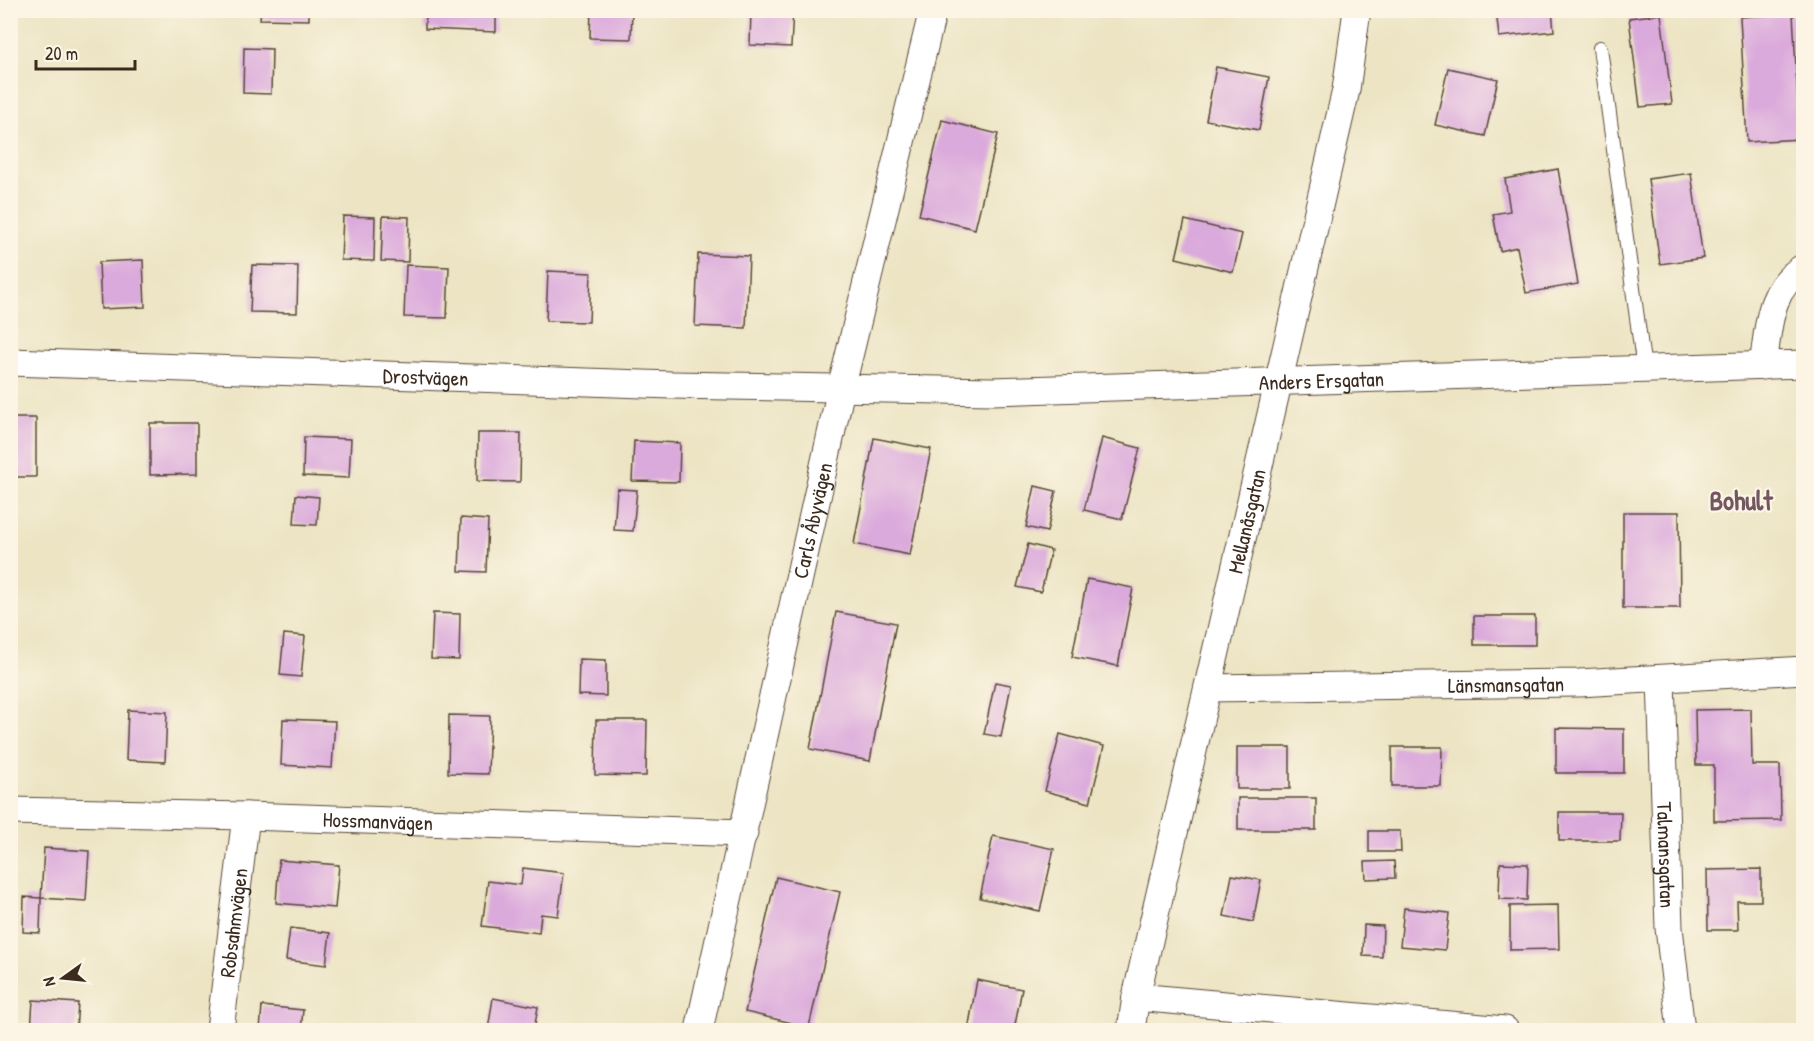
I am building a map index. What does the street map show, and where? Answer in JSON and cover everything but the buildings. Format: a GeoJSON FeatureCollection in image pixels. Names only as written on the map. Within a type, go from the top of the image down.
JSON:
{"type":"FeatureCollection","features":[{"type":"Feature","properties":{"kind":"street","name":"Carls Åbyvägen"},"geometry":{"type":"LineString","coordinates":[[699,1030],[841,389],[933,10]]}},
{"type":"Feature","properties":{"kind":"street","name":"Mellanåsgatan"},"geometry":{"type":"LineString","coordinates":[[1131,1030],[1136,997],[1346,90],[1357,10]]}},
{"type":"Feature","properties":{"kind":"street"},"geometry":{"type":"LineString","coordinates":[[1763,366],[1774,299],[1795,273],[1803,267]]}},
{"type":"Feature","properties":{"kind":"street","name":"Drostvägen"},"geometry":{"type":"LineString","coordinates":[[10,362],[841,389]]}},
{"type":"Feature","properties":{"kind":"street","name":"Anders Ersgatan"},"geometry":{"type":"LineString","coordinates":[[841,389],[992,391],[1803,364]]}},
{"type":"Feature","properties":{"kind":"street","name":"Länsmansgatan"},"geometry":{"type":"LineString","coordinates":[[1208,688],[1579,683],[1803,670]]}},
{"type":"Feature","properties":{"kind":"street","name":"Talmansgatan"},"geometry":{"type":"LineString","coordinates":[[1661,679],[1669,928],[1681,1030]]}},
{"type":"Feature","properties":{"kind":"street","name":"Hossmanvägen"},"geometry":{"type":"LineString","coordinates":[[10,811],[246,816],[744,833]]}},
{"type":"Feature","properties":{"kind":"street","name":"Robsahmvägen"},"geometry":{"type":"LineString","coordinates":[[220,1030],[246,816]]}},
{"type":"Feature","properties":{"kind":"street"},"geometry":{"type":"LineString","coordinates":[[1136,997],[1505,1030]]}},
{"type":"Feature","properties":{"kind":"lane"},"geometry":{"type":"LineString","coordinates":[[1600,48],[1644,369]]}},
{"type":"Feature","properties":{"kind":"district","name":"Bohult"},"geometry":{"type":"Point","coordinates":[1741,500]}}]}
